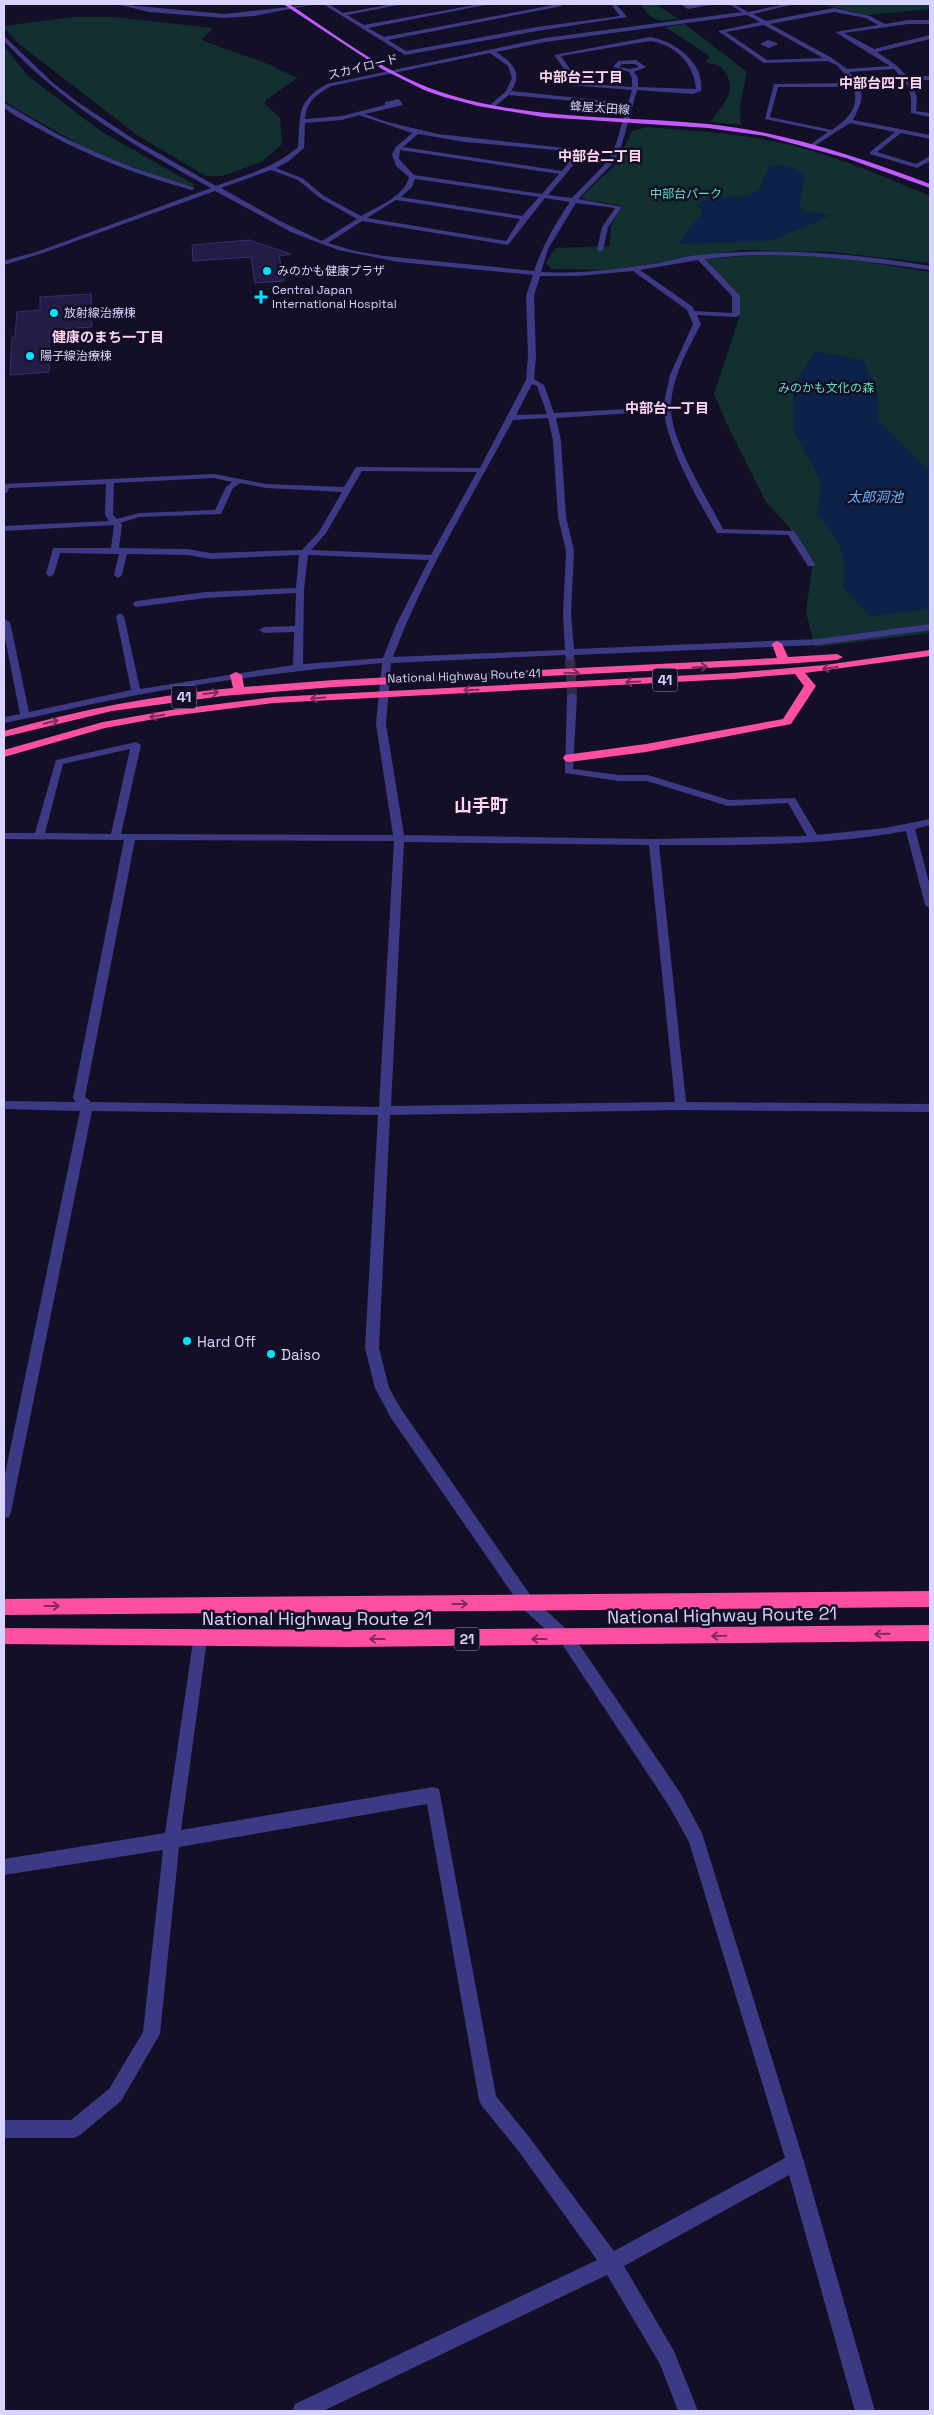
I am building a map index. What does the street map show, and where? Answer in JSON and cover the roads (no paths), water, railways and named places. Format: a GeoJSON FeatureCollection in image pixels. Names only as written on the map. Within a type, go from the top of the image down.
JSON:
{"type":"FeatureCollection","features":[{"type":"Feature","properties":{"kind":"highway"},"geometry":{"type":"LineString","coordinates":[[777,644],[784,661]]}},
{"type":"Feature","properties":{"kind":"highway","name":"National Highway Route 41"},"geometry":{"type":"LineString","coordinates":[[4,734],[86,713],[133,704],[239,690],[784,661],[853,656],[930,645]]}},
{"type":"Feature","properties":{"kind":"highway","name":"National Highway Route 41"},"geometry":{"type":"LineString","coordinates":[[4,754],[103,726],[172,713],[274,700],[583,685],[798,671],[930,653]]}},
{"type":"Feature","properties":{"kind":"highway"},"geometry":{"type":"LineString","coordinates":[[569,758],[646,748],[788,722],[810,686],[798,671]]}},
{"type":"Feature","properties":{"kind":"highway"},"geometry":{"type":"LineString","coordinates":[[236,675],[239,690]]}},
{"type":"Feature","properties":{"kind":"highway","name":"National Highway Route 21"},"geometry":{"type":"LineString","coordinates":[[4,1607],[528,1604],[930,1599]]}},
{"type":"Feature","properties":{"kind":"highway","name":"National Highway Route 21"},"geometry":{"type":"LineString","coordinates":[[4,1636],[199,1640],[567,1638],[930,1633]]}},
{"type":"Feature","properties":{"kind":"main road","name":"蜂屋太田線"},"geometry":{"type":"LineString","coordinates":[[286,4],[391,71],[426,89],[491,107],[534,114],[744,130],[813,145],[930,186]]}},
{"type":"Feature","properties":{"kind":"street"},"geometry":{"type":"LineString","coordinates":[[119,4],[149,10],[224,16],[259,13],[313,4]]}},
{"type":"Feature","properties":{"kind":"street"},"geometry":{"type":"LineString","coordinates":[[149,10],[156,4]]}},
{"type":"Feature","properties":{"kind":"street"},"geometry":{"type":"LineString","coordinates":[[326,4],[405,53],[572,23],[624,16],[613,4]]}},
{"type":"Feature","properties":{"kind":"street"},"geometry":{"type":"LineString","coordinates":[[344,14],[400,4]]}},
{"type":"Feature","properties":{"kind":"street"},"geometry":{"type":"LineString","coordinates":[[363,27],[487,4]]}},
{"type":"Feature","properties":{"kind":"street"},"geometry":{"type":"LineString","coordinates":[[683,4],[688,7],[713,4]]}},
{"type":"Feature","properties":{"kind":"street"},"geometry":{"type":"LineString","coordinates":[[731,4],[830,59],[847,71],[857,84],[860,100],[849,121],[813,145]]}},
{"type":"Feature","properties":{"kind":"street","name":"スカイロード"},"geometry":{"type":"LineString","coordinates":[[4,262],[41,252],[271,168],[287,160],[301,148],[302,110],[306,100],[317,91],[329,85],[491,51],[587,34],[748,13],[792,4]]}},
{"type":"Feature","properties":{"kind":"street"},"geometry":{"type":"LineString","coordinates":[[384,39],[558,5],[572,23],[603,45]]}},
{"type":"Feature","properties":{"kind":"street"},"geometry":{"type":"LineString","coordinates":[[252,8],[259,13]]}},
{"type":"Feature","properties":{"kind":"street"},"geometry":{"type":"LineString","coordinates":[[830,59],[768,62],[721,31],[767,24],[834,10],[868,17],[883,25]]}},
{"type":"Feature","properties":{"kind":"street"},"geometry":{"type":"LineString","coordinates":[[930,22],[883,25],[838,32],[873,51],[895,68],[906,78],[914,96],[913,112],[930,115]]}},
{"type":"Feature","properties":{"kind":"street"},"geometry":{"type":"LineString","coordinates":[[4,38],[32,67],[121,134],[163,160],[290,229],[323,243],[361,254],[538,274],[576,275],[634,269],[699,257],[756,252],[811,252],[930,268]]}},
{"type":"Feature","properties":{"kind":"street"},"geometry":{"type":"LineString","coordinates":[[873,51],[930,38]]}},
{"type":"Feature","properties":{"kind":"street"},"geometry":{"type":"LineString","coordinates":[[657,40],[689,60],[698,75],[697,91],[634,91],[570,84],[567,69],[557,54],[603,45],[657,40]]}},
{"type":"Feature","properties":{"kind":"street"},"geometry":{"type":"LineString","coordinates":[[744,47],[764,44]]}},
{"type":"Feature","properties":{"kind":"street"},"geometry":{"type":"LineString","coordinates":[[491,51],[502,58],[515,74],[515,82],[509,93],[491,107]]}},
{"type":"Feature","properties":{"kind":"street"},"geometry":{"type":"LineString","coordinates":[[847,71],[895,68]]}},
{"type":"Feature","properties":{"kind":"street"},"geometry":{"type":"LineString","coordinates":[[631,71],[635,78],[631,105],[611,162],[574,200],[555,229],[545,249],[530,296],[532,356],[530,380],[434,558],[401,623],[387,660],[381,724],[399,838],[372,1348],[377,1374],[388,1403],[528,1604],[567,1638],[675,1800],[696,1839],[795,2162],[865,2411]]}},
{"type":"Feature","properties":{"kind":"street"},"geometry":{"type":"LineString","coordinates":[[906,78],[930,78]]}},
{"type":"Feature","properties":{"kind":"street"},"geometry":{"type":"LineString","coordinates":[[834,132],[767,118],[776,85],[857,84]]}},
{"type":"Feature","properties":{"kind":"street"},"geometry":{"type":"LineString","coordinates":[[509,93],[631,105]]}},
{"type":"Feature","properties":{"kind":"street"},"geometry":{"type":"LineString","coordinates":[[4,105],[52,134],[94,154],[162,180],[192,188]]}},
{"type":"Feature","properties":{"kind":"street"},"geometry":{"type":"LineString","coordinates":[[302,120],[342,118],[388,106]]}},
{"type":"Feature","properties":{"kind":"street"},"geometry":{"type":"LineString","coordinates":[[271,168],[300,179],[322,198],[361,219],[508,243],[524,218],[580,155],[580,152],[416,133],[382,124],[360,114]]}},
{"type":"Feature","properties":{"kind":"street"},"geometry":{"type":"LineString","coordinates":[[849,121],[930,137]]}},
{"type":"Feature","properties":{"kind":"street"},"geometry":{"type":"LineString","coordinates":[[901,130],[872,153],[917,166],[930,158]]}},
{"type":"Feature","properties":{"kind":"street"},"geometry":{"type":"LineString","coordinates":[[416,133],[398,148],[395,160],[412,177],[619,207],[605,227],[600,250]]}},
{"type":"Feature","properties":{"kind":"street"},"geometry":{"type":"LineString","coordinates":[[398,148],[564,173]]}},
{"type":"Feature","properties":{"kind":"street"},"geometry":{"type":"LineString","coordinates":[[323,243],[394,198],[410,186],[412,177]]}},
{"type":"Feature","properties":{"kind":"street"},"geometry":{"type":"LineString","coordinates":[[394,198],[524,218]]}},
{"type":"Feature","properties":{"kind":"street"},"geometry":{"type":"LineString","coordinates":[[692,313],[736,315],[736,296],[699,257]]}},
{"type":"Feature","properties":{"kind":"street"},"geometry":{"type":"LineString","coordinates":[[634,269],[680,301],[692,313],[697,324],[675,369],[666,408],[673,436],[720,531],[791,533],[811,564]]}},
{"type":"Feature","properties":{"kind":"street"},"geometry":{"type":"LineString","coordinates":[[530,380],[540,385],[552,417],[557,441],[562,517],[570,551],[566,614],[570,655]]}},
{"type":"Feature","properties":{"kind":"street"},"geometry":{"type":"LineString","coordinates":[[511,418],[552,417],[666,408]]}},
{"type":"Feature","properties":{"kind":"street"},"geometry":{"type":"LineString","coordinates":[[298,668],[300,590],[304,552],[322,533],[359,469],[483,470]]}},
{"type":"Feature","properties":{"kind":"street"},"geometry":{"type":"LineString","coordinates":[[4,491],[5,486],[214,476],[266,486],[347,490]]}},
{"type":"Feature","properties":{"kind":"street"},"geometry":{"type":"LineString","coordinates":[[110,481],[108,510],[118,525],[120,549],[118,575]]}},
{"type":"Feature","properties":{"kind":"street"},"geometry":{"type":"LineString","coordinates":[[4,528],[116,521],[139,515],[218,512],[230,487],[238,481]]}},
{"type":"Feature","properties":{"kind":"street"},"geometry":{"type":"LineString","coordinates":[[50,574],[56,550],[120,549],[187,552],[211,556],[304,552],[434,558]]}},
{"type":"Feature","properties":{"kind":"street"},"geometry":{"type":"LineString","coordinates":[[136,604],[206,595],[300,590]]}},
{"type":"Feature","properties":{"kind":"street"},"geometry":{"type":"LineString","coordinates":[[120,616],[136,692]]}},
{"type":"Feature","properties":{"kind":"street"},"geometry":{"type":"LineString","coordinates":[[4,622],[6,622],[25,717]]}},
{"type":"Feature","properties":{"kind":"street"},"geometry":{"type":"LineString","coordinates":[[4,720],[136,692],[236,675],[298,668],[387,660],[570,655],[777,644],[864,637],[930,627]]}},
{"type":"Feature","properties":{"kind":"street"},"geometry":{"type":"LineString","coordinates":[[264,630],[299,629]]}},
{"type":"Feature","properties":{"kind":"street"},"geometry":{"type":"LineString","coordinates":[[4,669],[15,667]]}},
{"type":"Feature","properties":{"kind":"street"},"geometry":{"type":"LineString","coordinates":[[572,696],[568,771],[619,778],[648,778],[728,803],[791,800],[814,840]]}},
{"type":"Feature","properties":{"kind":"street"},"geometry":{"type":"LineString","coordinates":[[39,836],[59,762],[136,745],[115,838]]}},
{"type":"Feature","properties":{"kind":"street"},"geometry":{"type":"LineString","coordinates":[[4,836],[399,838],[654,843],[814,840],[910,828],[930,822]]}},
{"type":"Feature","properties":{"kind":"street"},"geometry":{"type":"LineString","coordinates":[[910,828],[930,905]]}},
{"type":"Feature","properties":{"kind":"street"},"geometry":{"type":"LineString","coordinates":[[87,1105],[78,1098],[130,838]]}},
{"type":"Feature","properties":{"kind":"street"},"geometry":{"type":"LineString","coordinates":[[654,843],[681,1106]]}},
{"type":"Feature","properties":{"kind":"street"},"geometry":{"type":"LineString","coordinates":[[4,1104],[384,1111],[681,1106],[930,1108]]}},
{"type":"Feature","properties":{"kind":"street"},"geometry":{"type":"LineString","coordinates":[[4,1512],[87,1105]]}},
{"type":"Feature","properties":{"kind":"street"},"geometry":{"type":"LineString","coordinates":[[4,2129],[74,2129],[115,2095],[151,2034],[172,1840],[199,1640]]}},
{"type":"Feature","properties":{"kind":"street"},"geometry":{"type":"LineString","coordinates":[[4,1867],[433,1795],[488,2100],[523,2143],[612,2263],[667,2358],[688,2411]]}},
{"type":"Feature","properties":{"kind":"street"},"geometry":{"type":"LineString","coordinates":[[302,2411],[612,2263],[795,2162]]}},
{"type":"Feature","properties":{"kind":"water"},"geometry":{"type":"Polygon","coordinates":[[[769,166],[788,166],[804,175],[800,206],[803,212],[832,215],[771,241],[678,244],[703,211],[696,205],[713,198],[747,196],[759,190],[769,166]]]}},
{"type":"Feature","properties":{"kind":"water","name":"太郎洞池"},"geometry":{"type":"Polygon","coordinates":[[[816,351],[863,360],[877,391],[879,421],[930,472],[930,609],[870,616],[843,587],[843,555],[836,539],[817,514],[821,481],[793,430],[793,384],[816,351]]]}},
{"type":"Feature","properties":{"kind":"tunnel"},"geometry":{"type":"LineString","coordinates":[[570,658],[572,696]]}},
{"type":"Feature","properties":{"kind":"place","name":"みのかも健康プラザ"},"geometry":{"type":"Point","coordinates":[267,271]}},
{"type":"Feature","properties":{"kind":"place","name":"Central Japan International Hospital"},"geometry":{"type":"Point","coordinates":[261,297]}},
{"type":"Feature","properties":{"kind":"place","name":"放射線治療棟"},"geometry":{"type":"Point","coordinates":[54,313]}},
{"type":"Feature","properties":{"kind":"place","name":"陽子線治療棟"},"geometry":{"type":"Point","coordinates":[30,356]}},
{"type":"Feature","properties":{"kind":"place","name":"Hard Off"},"geometry":{"type":"Point","coordinates":[187,1341]}},
{"type":"Feature","properties":{"kind":"place","name":"Daiso"},"geometry":{"type":"Point","coordinates":[271,1354]}},
{"type":"Feature","properties":{"kind":"district","name":"中部台三丁目"},"geometry":{"type":"Point","coordinates":[581,77]}},
{"type":"Feature","properties":{"kind":"district","name":"中部台四丁目"},"geometry":{"type":"Point","coordinates":[881,83]}},
{"type":"Feature","properties":{"kind":"district","name":"中部台二丁目"},"geometry":{"type":"Point","coordinates":[600,156]}},
{"type":"Feature","properties":{"kind":"district","name":"健康のまち一丁目"},"geometry":{"type":"Point","coordinates":[108,337]}},
{"type":"Feature","properties":{"kind":"district","name":"中部台一丁目"},"geometry":{"type":"Point","coordinates":[667,408]}},
{"type":"Feature","properties":{"kind":"district","name":"山手町"},"geometry":{"type":"Point","coordinates":[481,805]}},
{"type":"Feature","properties":{"kind":"park label","name":"中部台パーク"},"geometry":{"type":"Point","coordinates":[686,194]}},
{"type":"Feature","properties":{"kind":"park label","name":"みのかも文化の森"},"geometry":{"type":"Point","coordinates":[826,388]}}]}
